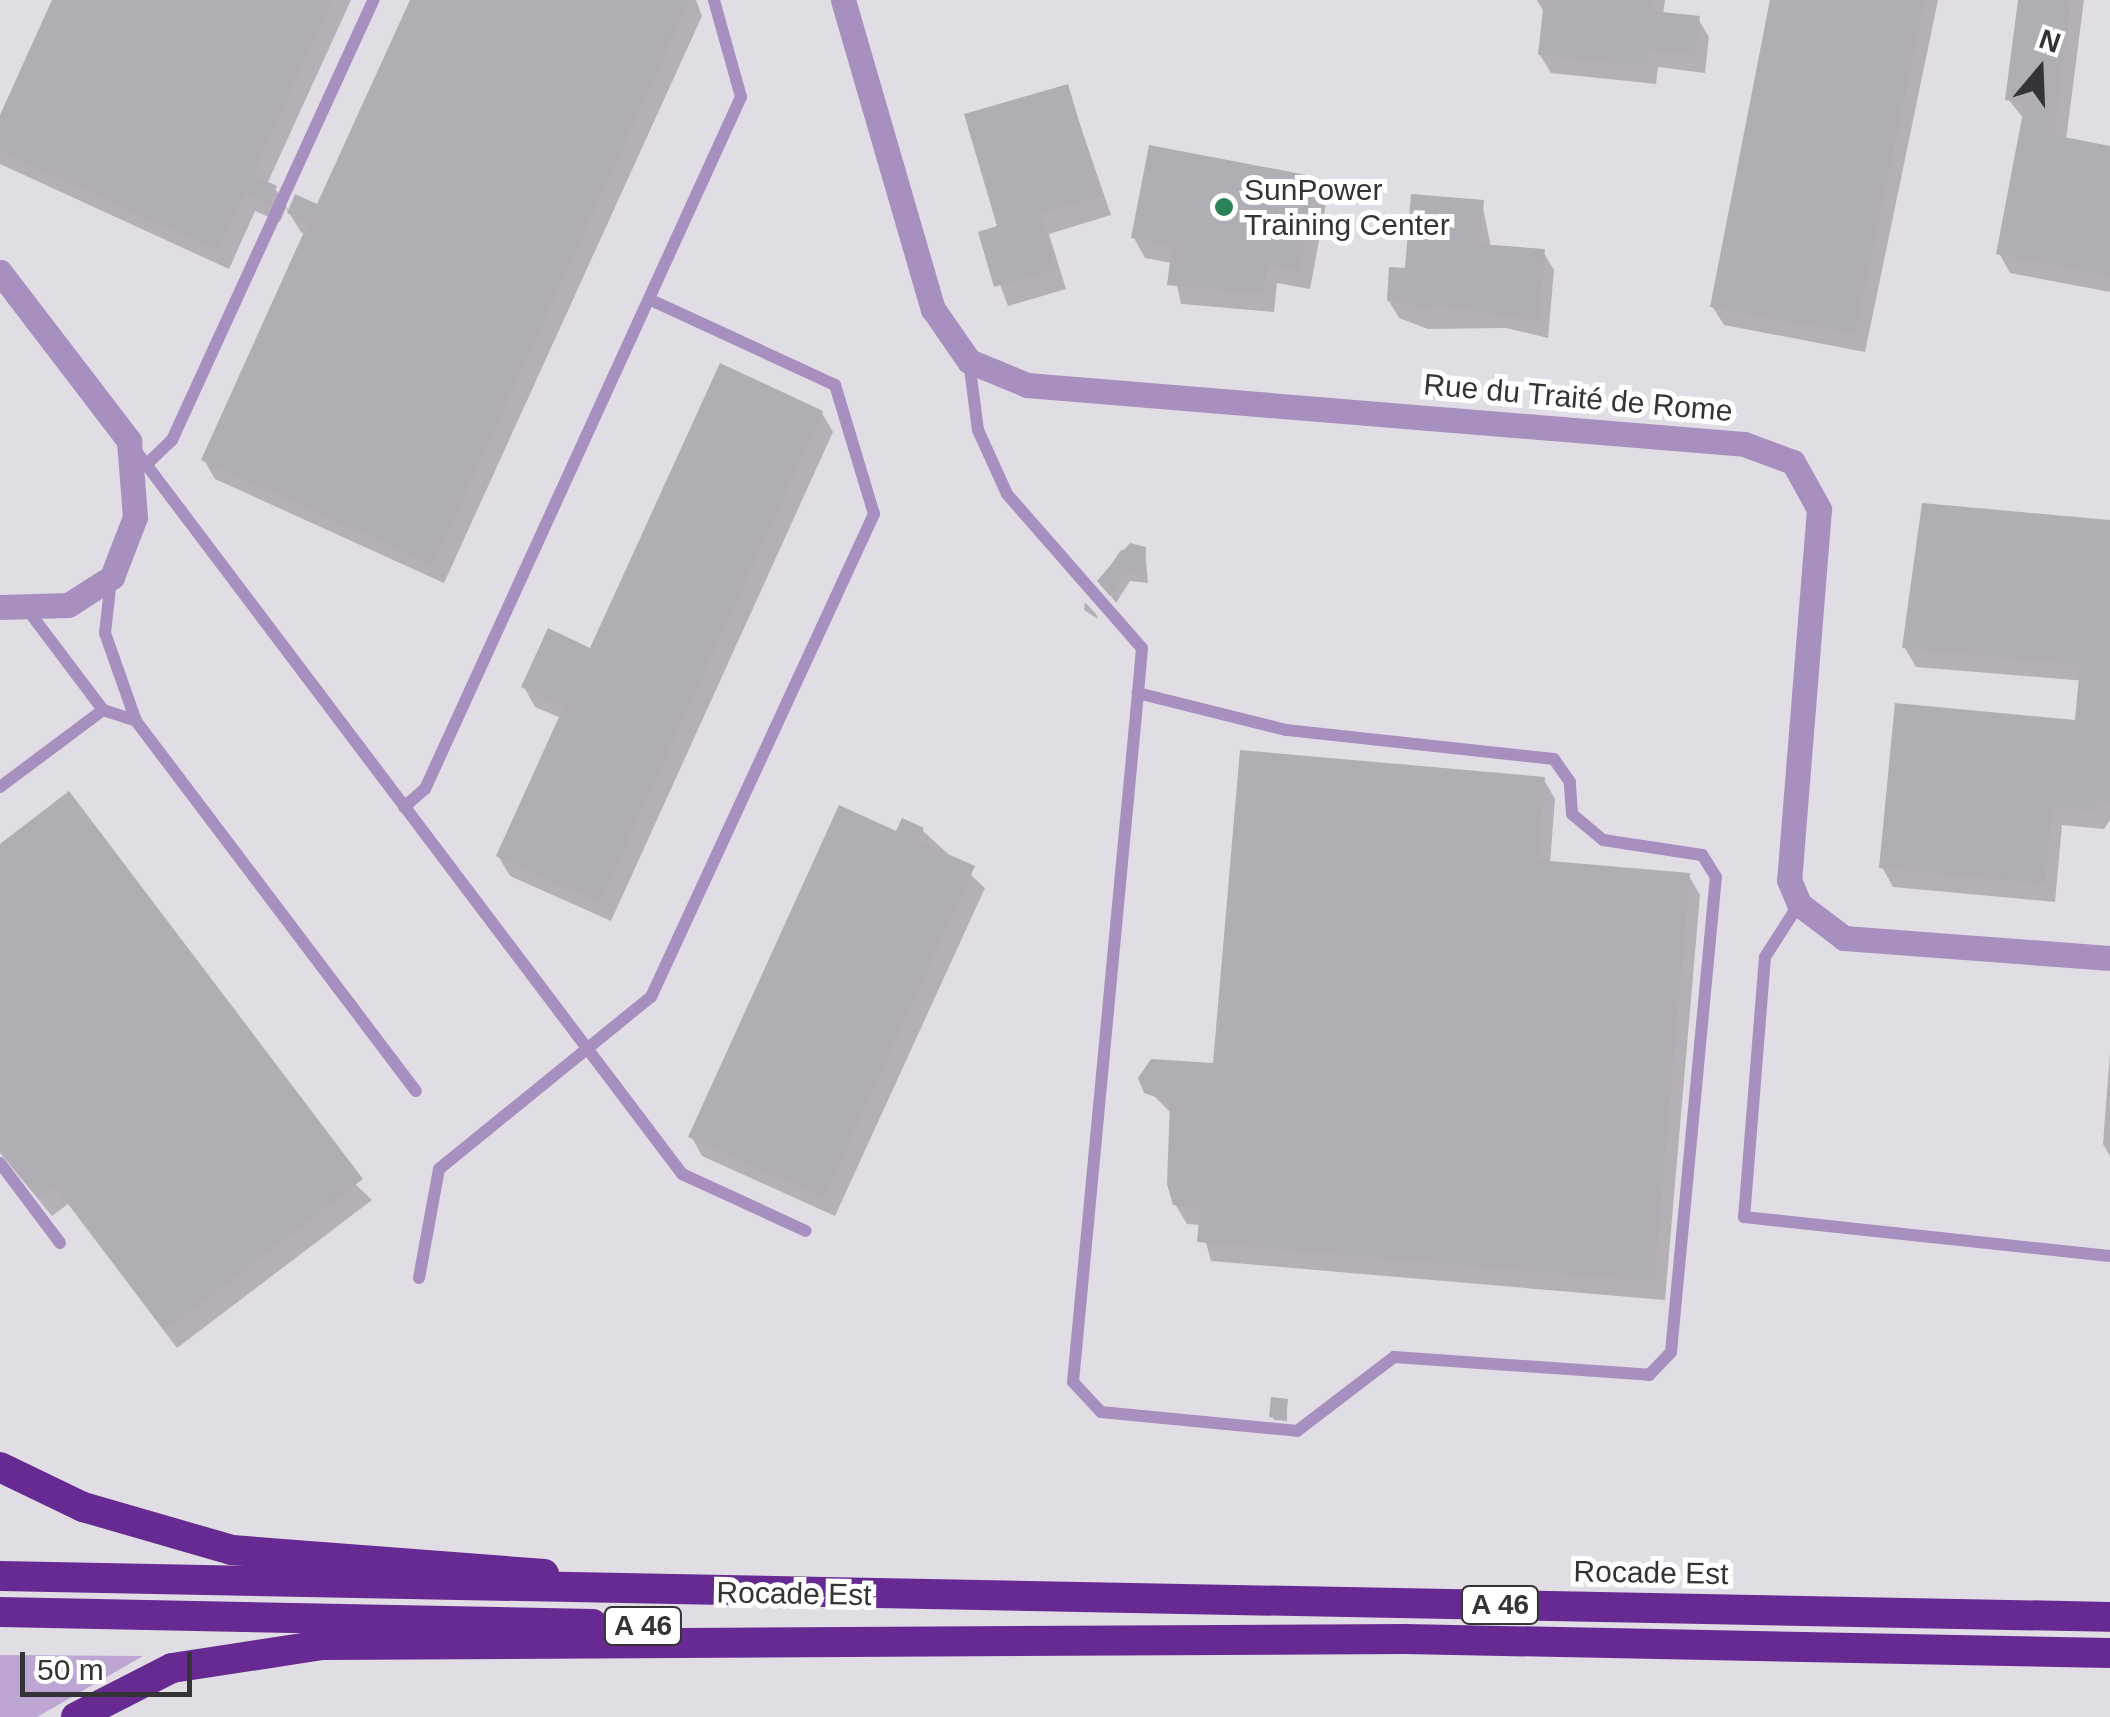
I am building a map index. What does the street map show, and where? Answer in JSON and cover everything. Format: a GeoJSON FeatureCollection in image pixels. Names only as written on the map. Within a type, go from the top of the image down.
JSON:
{"type":"FeatureCollection","features":[{"type":"Feature","properties":{"kind":"highway"},"geometry":{"type":"LineString","coordinates":[[0,1467],[83,1508],[232,1550],[524,1566],[578,1587]]}},
{"type":"Feature","properties":{"kind":"highway","name":"A 46"},"geometry":{"type":"LineString","coordinates":[[0,1576],[578,1587]]}},
{"type":"Feature","properties":{"kind":"highway","name":"Rocade Est"},"geometry":{"type":"LineString","coordinates":[[578,1587],[2110,1617]]}},
{"type":"Feature","properties":{"kind":"highway","name":"Rocade Est"},"geometry":{"type":"LineString","coordinates":[[0,1612],[1286,1641]]}},
{"type":"Feature","properties":{"kind":"highway","name":"A 46"},"geometry":{"type":"LineString","coordinates":[[1286,1641],[1404,1639],[2110,1653]]}},
{"type":"Feature","properties":{"kind":"highway"},"geometry":{"type":"LineString","coordinates":[[76,1717],[172,1668],[322,1645],[1286,1641]]}},
{"type":"Feature","properties":{"kind":"street"},"geometry":{"type":"LineString","coordinates":[[843,0],[933,309],[969,361]]}},
{"type":"Feature","properties":{"kind":"street"},"geometry":{"type":"LineString","coordinates":[[0,272],[129,442],[135,516],[112,576],[68,605],[30,613],[0,607]]}},
{"type":"Feature","properties":{"kind":"street","name":"Rue du Traité de Rome"},"geometry":{"type":"LineString","coordinates":[[969,361],[1027,385],[1744,444],[1792,462],[1818,509],[1789,880],[1799,904]]}},
{"type":"Feature","properties":{"kind":"street"},"geometry":{"type":"LineString","coordinates":[[1799,904],[1844,938],[2110,958]]}},
{"type":"Feature","properties":{"kind":"lane"},"geometry":{"type":"LineString","coordinates":[[147,464],[172,440],[373,0]]}},
{"type":"Feature","properties":{"kind":"lane"},"geometry":{"type":"LineString","coordinates":[[404,807],[425,789],[655,302],[742,97],[714,0]]}},
{"type":"Feature","properties":{"kind":"lane"},"geometry":{"type":"LineString","coordinates":[[419,1278],[439,1169],[651,997],[874,514],[834,385],[655,302]]}},
{"type":"Feature","properties":{"kind":"lane"},"geometry":{"type":"LineString","coordinates":[[969,361],[978,430],[1007,494],[1142,648],[1073,1382],[1101,1412],[1297,1430],[1394,1357],[1649,1374],[1671,1352],[1716,877],[1702,855],[1603,840],[1572,814],[1570,782],[1554,759],[1286,730],[1138,693]]}},
{"type":"Feature","properties":{"kind":"lane"},"geometry":{"type":"LineString","coordinates":[[129,442],[682,1174],[806,1231]]}},
{"type":"Feature","properties":{"kind":"lane"},"geometry":{"type":"LineString","coordinates":[[112,576],[105,632],[136,721],[416,1091]]}},
{"type":"Feature","properties":{"kind":"lane"},"geometry":{"type":"LineString","coordinates":[[30,613],[103,710],[136,721]]}},
{"type":"Feature","properties":{"kind":"lane"},"geometry":{"type":"LineString","coordinates":[[0,787],[103,710]]}},
{"type":"Feature","properties":{"kind":"lane"},"geometry":{"type":"LineString","coordinates":[[1799,904],[1765,957],[1744,1217],[2110,1256]]}},
{"type":"Feature","properties":{"kind":"lane"},"geometry":{"type":"LineString","coordinates":[[0,1164],[60,1243]]}},
{"type":"Feature","properties":{"kind":"shaded area"},"geometry":{"type":"Polygon","coordinates":[[[0,1655],[143,1656],[37,1717],[0,1717],[0,1655]]]}},
{"type":"Feature","properties":{"kind":"building"},"geometry":{"type":"Polygon","coordinates":[[[52,0],[332,0],[253,175],[277,186],[269,205],[244,193],[218,251],[0,151],[0,115],[52,0]]]}},
{"type":"Feature","properties":{"kind":"building"},"geometry":{"type":"Polygon","coordinates":[[[410,0],[690,0],[433,565],[201,460],[308,223],[287,213],[295,194],[317,204],[410,0]]]}},
{"type":"Feature","properties":{"kind":"building"},"geometry":{"type":"Polygon","coordinates":[[[1544,0],[1653,0],[1652,11],[1700,16],[1695,55],[1648,50],[1646,66],[1538,55],[1544,0]]]}},
{"type":"Feature","properties":{"kind":"building"},"geometry":{"type":"Polygon","coordinates":[[[1770,0],[1925,0],[1855,334],[1710,307],[1770,0]]]}},
{"type":"Feature","properties":{"kind":"building"},"geometry":{"type":"Polygon","coordinates":[[[2018,0],[2071,0],[2054,135],[2110,146],[2110,276],[1996,254],[2025,102],[2005,100],[2018,0]]]}},
{"type":"Feature","properties":{"kind":"building"},"geometry":{"type":"Polygon","coordinates":[[[1068,84],[1101,196],[1040,214],[1057,269],[994,287],[978,232],[997,226],[964,114],[1068,84]]]}},
{"type":"Feature","properties":{"kind":"building","name":"SunPower Training Center"},"geometry":{"type":"Polygon","coordinates":[[[1149,145],[1317,177],[1300,270],[1267,264],[1264,294],[1167,285],[1172,246],[1131,238],[1149,145]]]}},
{"type":"Feature","properties":{"kind":"building"},"geometry":{"type":"Polygon","coordinates":[[[1411,194],[1484,200],[1480,244],[1545,249],[1539,321],[1434,305],[1415,312],[1416,304],[1387,301],[1389,267],[1405,268],[1411,194]]]}},
{"type":"Feature","properties":{"kind":"building"},"geometry":{"type":"Polygon","coordinates":[[[720,363],[823,411],[600,903],[496,856],[564,706],[521,687],[548,628],[590,648],[720,363]]]}},
{"type":"Feature","properties":{"kind":"building"},"geometry":{"type":"Polygon","coordinates":[[[1922,503],[2110,520],[2110,802],[2095,801],[2094,811],[2052,807],[2045,884],[1879,868],[1895,703],[2075,720],[2080,665],[1902,648],[1922,503]]]}},
{"type":"Feature","properties":{"kind":"building"},"geometry":{"type":"Polygon","coordinates":[[[1130,543],[1146,547],[1144,575],[1125,573],[1110,596],[1097,581],[1130,543]]]}},
{"type":"Feature","properties":{"kind":"building"},"geometry":{"type":"Polygon","coordinates":[[[1240,750],[1545,777],[1538,860],[1690,873],[1654,1282],[1197,1242],[1200,1208],[1173,1205],[1167,1184],[1170,1102],[1144,1093],[1138,1078],[1151,1059],[1213,1063],[1240,750]]]}},
{"type":"Feature","properties":{"kind":"building"},"geometry":{"type":"Polygon","coordinates":[[[69,791],[363,1179],[165,1331],[55,1186],[39,1198],[0,1152],[0,844],[69,791]]]}},
{"type":"Feature","properties":{"kind":"building"},"geometry":{"type":"Polygon","coordinates":[[[839,805],[896,831],[902,818],[924,828],[918,841],[975,866],[824,1198],[688,1137],[839,805]]]}},
{"type":"Feature","properties":{"kind":"building"},"geometry":{"type":"Polygon","coordinates":[[[1271,1397],[1288,1399],[1286,1418],[1269,1417],[1271,1397]]]}},
{"type":"Feature","properties":{"kind":"place","name":"SunPower Training Center"},"geometry":{"type":"Point","coordinates":[1224,207]}}]}
